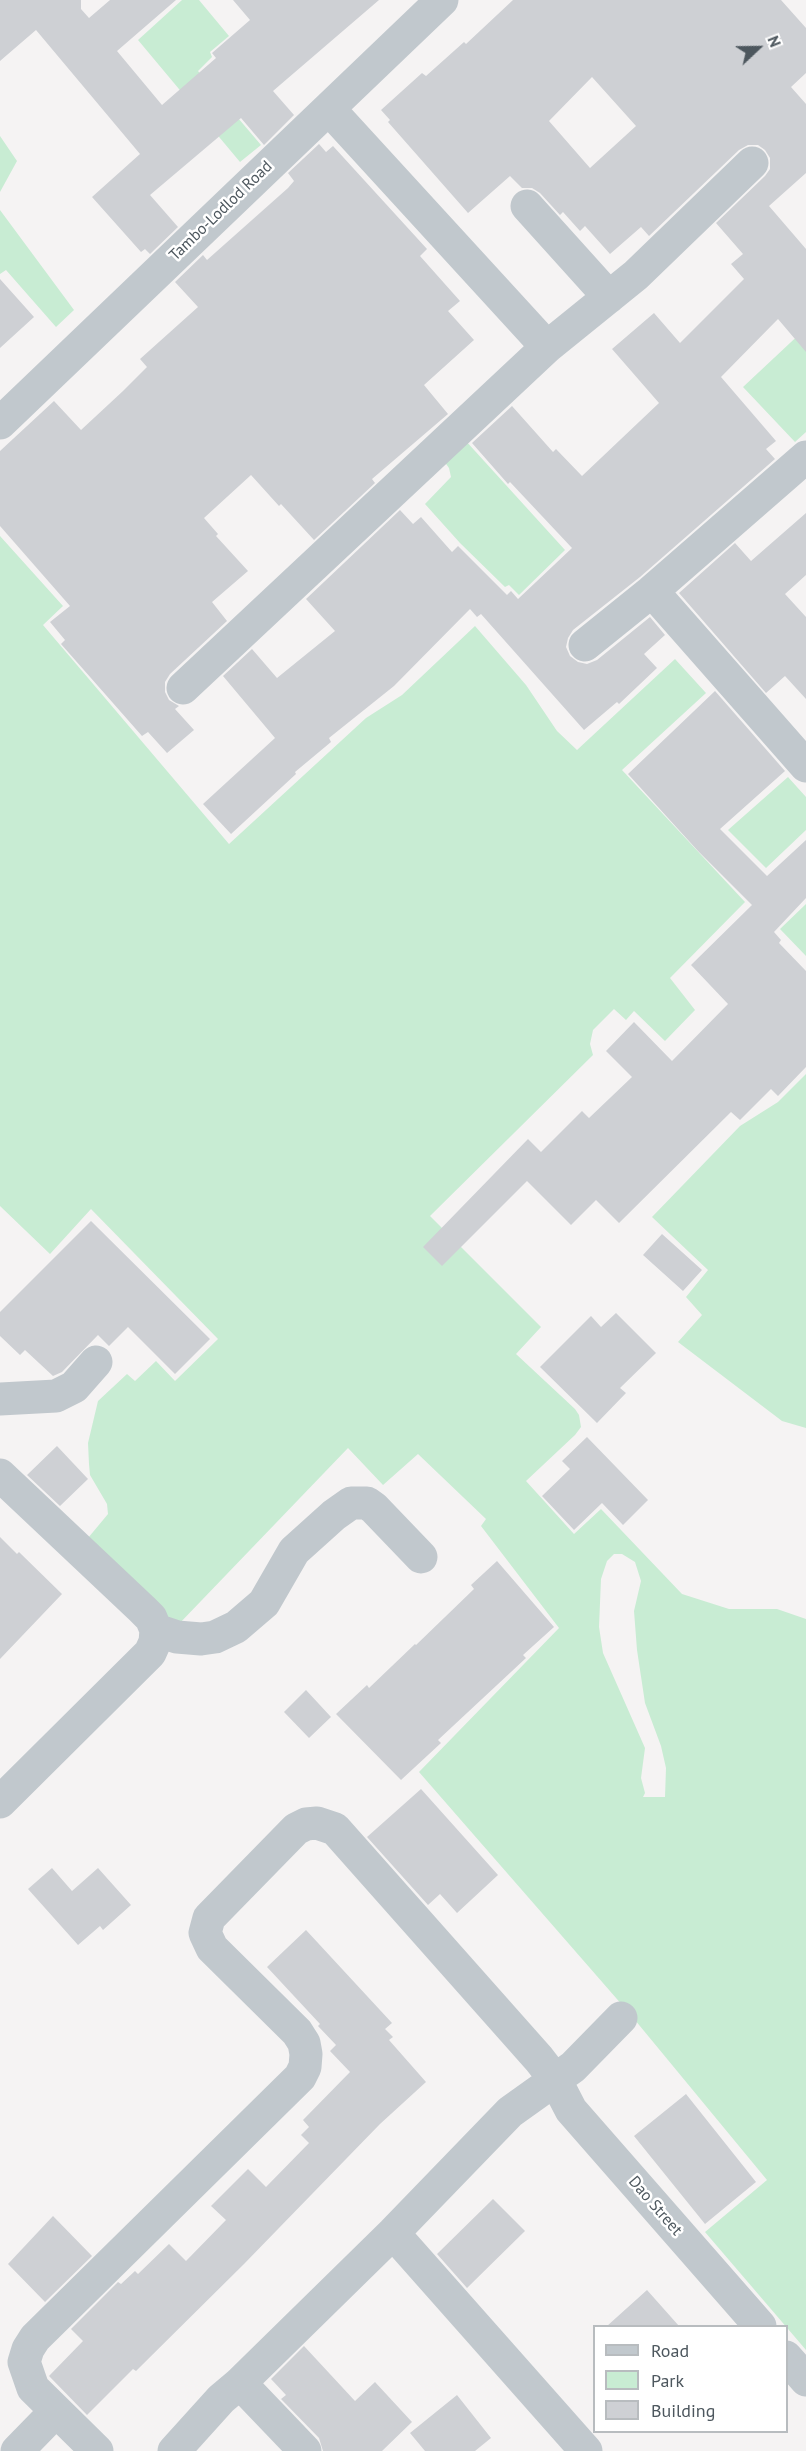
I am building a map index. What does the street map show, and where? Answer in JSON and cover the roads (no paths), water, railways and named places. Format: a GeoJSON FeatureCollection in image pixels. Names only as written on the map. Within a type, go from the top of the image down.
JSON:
{"type":"FeatureCollection","features":[{"type":"Feature","properties":{"kind":"street","name":"Tambo-Lodlod Road"},"geometry":{"type":"LineString","coordinates":[[0,423],[442,0]]}},
{"type":"Feature","properties":{"kind":"street"},"geometry":{"type":"LineString","coordinates":[[329,109],[547,347]]}},
{"type":"Feature","properties":{"kind":"street"},"geometry":{"type":"LineString","coordinates":[[183,687],[547,347],[649,262],[752,163]]}},
{"type":"Feature","properties":{"kind":"street"},"geometry":{"type":"LineString","coordinates":[[527,206],[609,297]]}},
{"type":"Feature","properties":{"kind":"street"},"geometry":{"type":"LineString","coordinates":[[585,645],[652,591],[806,458]]}},
{"type":"Feature","properties":{"kind":"street"},"geometry":{"type":"LineString","coordinates":[[652,591],[806,766]]}},
{"type":"Feature","properties":{"kind":"street"},"geometry":{"type":"LineString","coordinates":[[0,1399],[56,1396],[74,1387],[96,1362]]}},
{"type":"Feature","properties":{"kind":"street"},"geometry":{"type":"LineString","coordinates":[[0,1475],[142,1609],[151,1618],[156,1630],[155,1642],[150,1653],[0,1802]]}},
{"type":"Feature","properties":{"kind":"street"},"geometry":{"type":"LineString","coordinates":[[156,1630],[177,1637],[201,1639],[215,1637],[236,1627],[264,1603],[294,1551],[351,1503],[367,1503],[374,1508],[421,1557]]}},
{"type":"Feature","properties":{"kind":"street","name":"Dao Street"},"geometry":{"type":"LineString","coordinates":[[55,2412],[33,2388],[27,2375],[24,2362],[35,2338],[300,2077],[305,2067],[304,2043],[297,2032],[212,1948],[205,1933],[209,1918],[296,1828],[317,1823],[335,1828],[539,2059],[556,2081],[571,2110],[759,2325]]}},
{"type":"Feature","properties":{"kind":"street"},"geometry":{"type":"LineString","coordinates":[[174,2451],[221,2399],[393,2234],[519,2103],[556,2081],[621,2018]]}},
{"type":"Feature","properties":{"kind":"street"},"geometry":{"type":"LineString","coordinates":[[393,2234],[586,2451]]}},
{"type":"Feature","properties":{"kind":"street"},"geometry":{"type":"LineString","coordinates":[[788,2359],[806,2380]]}},
{"type":"Feature","properties":{"kind":"street"},"geometry":{"type":"LineString","coordinates":[[240,2383],[305,2451]]}},
{"type":"Feature","properties":{"kind":"street"},"geometry":{"type":"LineString","coordinates":[[17,2451],[55,2412],[97,2451]]}}]}
